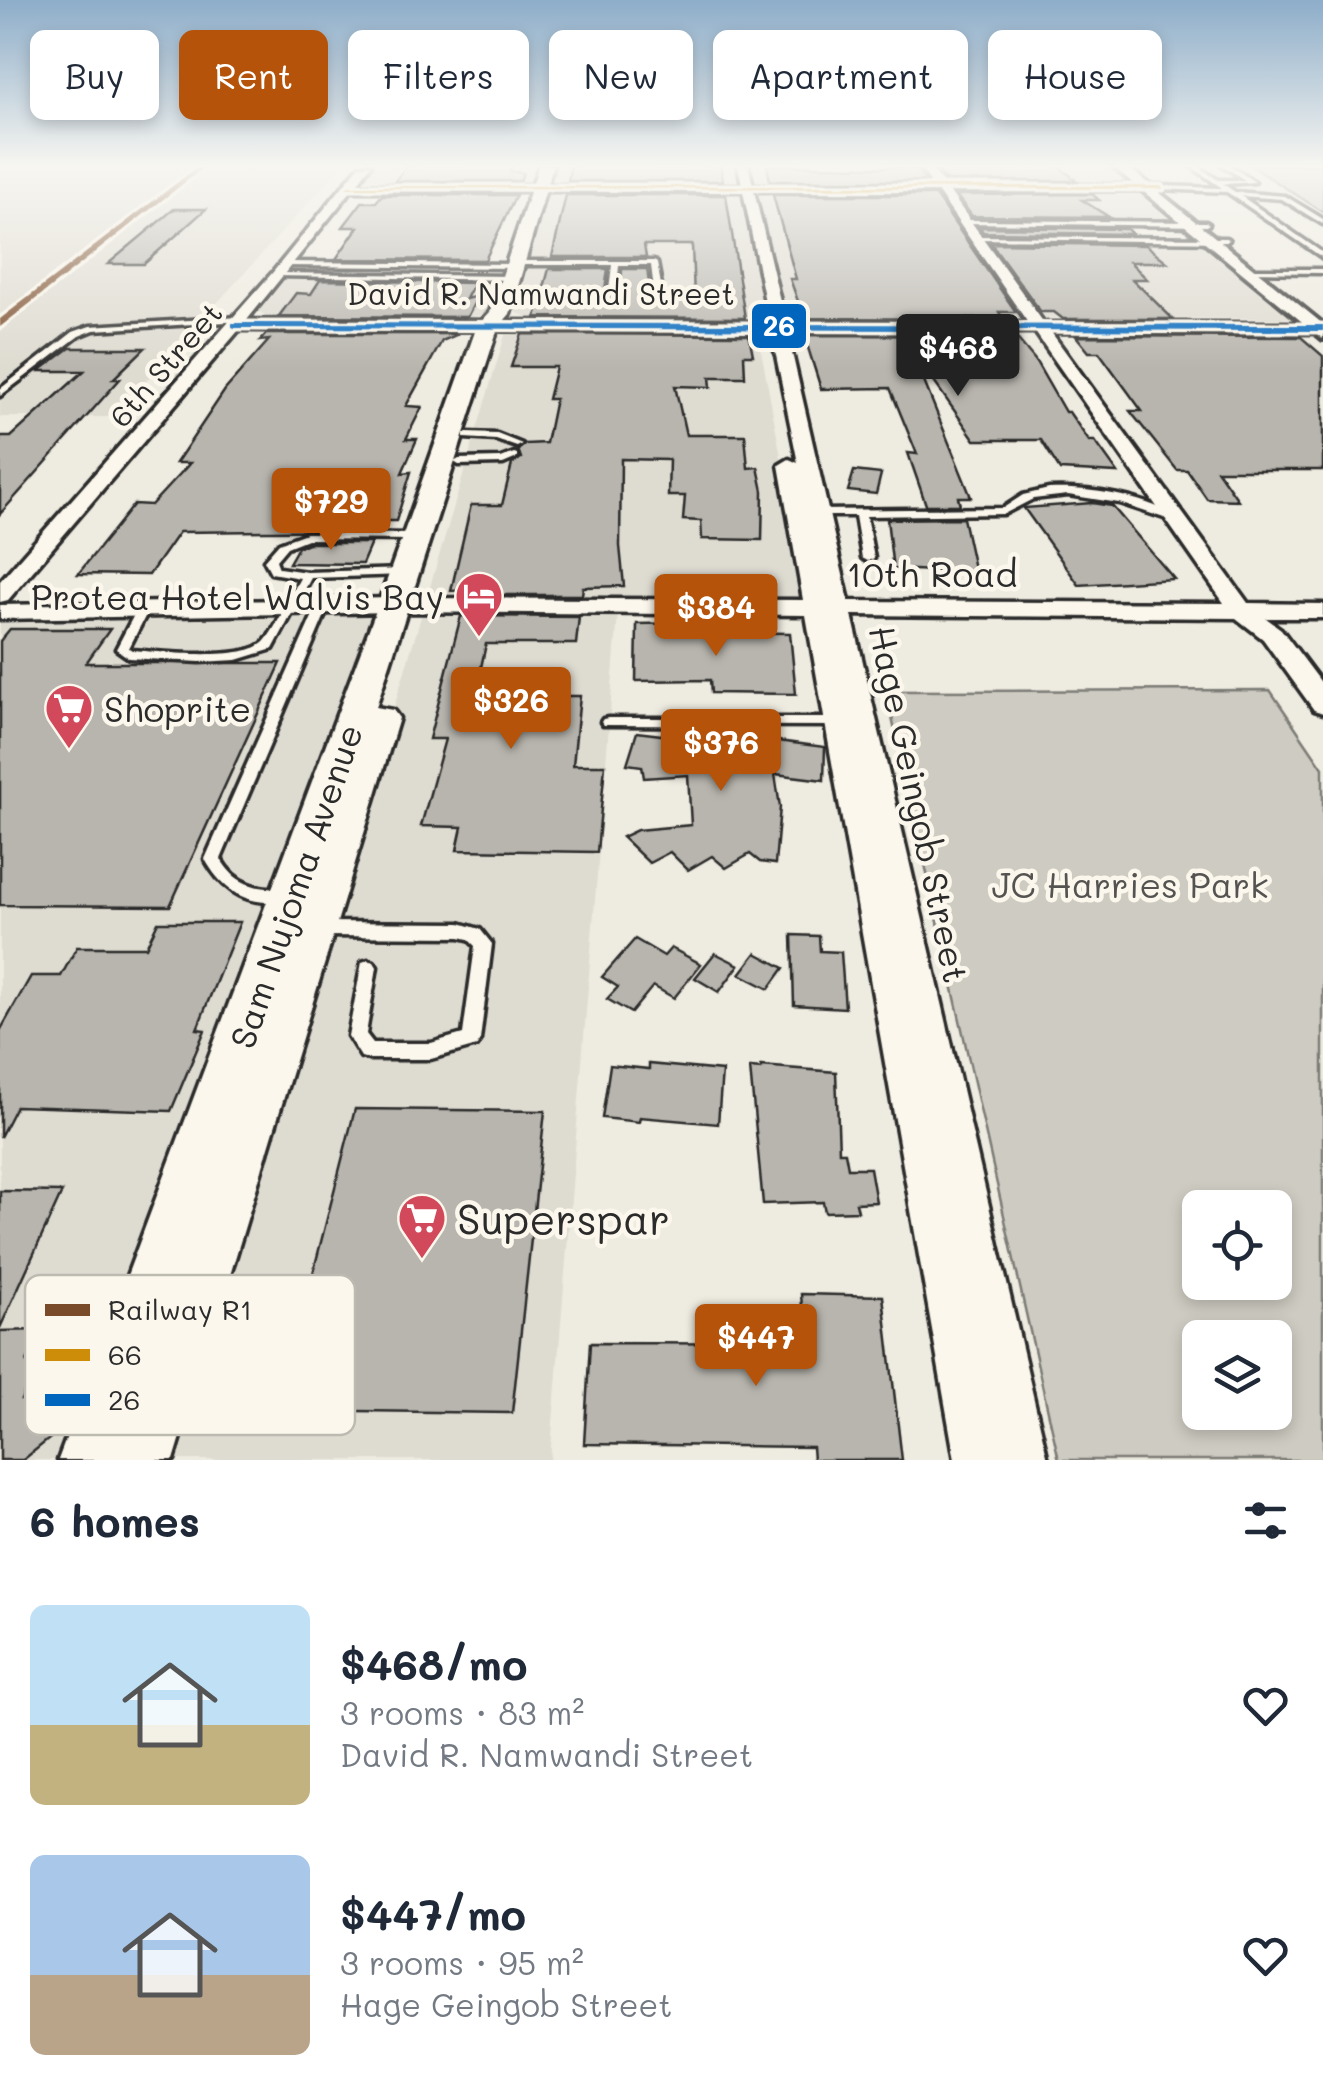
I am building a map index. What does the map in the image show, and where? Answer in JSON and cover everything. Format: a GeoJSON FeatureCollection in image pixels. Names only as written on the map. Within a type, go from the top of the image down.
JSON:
{"type":"FeatureCollection","features":[{"type":"Feature","properties":{"kind":"main road","name":"Sam Nujoma Avenue"},"geometry":{"type":"LineString","coordinates":[[195,1275],[302,912],[525,233]]}},
{"type":"Feature","properties":{"kind":"main road","name":"Sam Nujoma Avenue"},"geometry":{"type":"LineString","coordinates":[[408,580],[463,449],[503,302]]}},
{"type":"Feature","properties":{"kind":"main road","name":"Sam Nujoma Avenue"},"geometry":{"type":"LineString","coordinates":[[163,1275],[302,912]]}},
{"type":"Feature","properties":{"kind":"main road","name":"Sam Nujoma Avenue"},"geometry":{"type":"LineString","coordinates":[[92,1460],[102,1435]]}},
{"type":"Feature","properties":{"kind":"main road","name":"Sam Nujoma Avenue"},"geometry":{"type":"LineString","coordinates":[[140,1460],[147,1435]]}},
{"type":"Feature","properties":{"kind":"street","name":"6th Street"},"geometry":{"type":"LineString","coordinates":[[0,595],[231,322],[313,233]]}},
{"type":"Feature","properties":{"kind":"street","name":"Hage Geingob Street"},"geometry":{"type":"LineString","coordinates":[[752,233],[828,608],[1023,1460]]}},
{"type":"Feature","properties":{"kind":"street"},"geometry":{"type":"LineString","coordinates":[[979,233],[1323,704]]}},
{"type":"Feature","properties":{"kind":"street"},"geometry":{"type":"LineString","coordinates":[[1209,233],[1319,324]]}},
{"type":"Feature","properties":{"kind":"street","name":"David R. Namwandi Street"},"geometry":{"type":"LineString","coordinates":[[231,322],[503,302],[769,323],[1319,324]]}},
{"type":"Feature","properties":{"kind":"street","name":"Hage Geingob Street"},"geometry":{"type":"LineString","coordinates":[[769,323],[818,513],[838,722],[980,1460]]}},
{"type":"Feature","properties":{"kind":"street"},"geometry":{"type":"LineString","coordinates":[[1044,324],[1176,518],[1260,618]]}},
{"type":"Feature","properties":{"kind":"street","name":"10th Road"},"geometry":{"type":"LineString","coordinates":[[0,612],[322,608],[408,580],[828,608],[1260,618],[1323,611]]}},
{"type":"Feature","properties":{"kind":"lane"},"geometry":{"type":"LineString","coordinates":[[1041,233],[1162,239],[1201,233]]}},
{"type":"Feature","properties":{"kind":"lane"},"geometry":{"type":"LineString","coordinates":[[1162,239],[1176,233]]}},
{"type":"Feature","properties":{"kind":"lane"},"geometry":{"type":"LineString","coordinates":[[1290,233],[1323,256]]}},
{"type":"Feature","properties":{"kind":"lane"},"geometry":{"type":"LineString","coordinates":[[282,270],[381,276],[503,302],[616,263],[654,263],[658,290]]}},
{"type":"Feature","properties":{"kind":"lane"},"geometry":{"type":"LineString","coordinates":[[613,290],[616,263]]}},
{"type":"Feature","properties":{"kind":"lane"},"geometry":{"type":"LineString","coordinates":[[282,270],[390,265],[503,302]]}},
{"type":"Feature","properties":{"kind":"lane"},"geometry":{"type":"LineString","coordinates":[[381,276],[390,265]]}},
{"type":"Feature","properties":{"kind":"lane"},"geometry":{"type":"LineString","coordinates":[[1258,271],[1323,271]]}},
{"type":"Feature","properties":{"kind":"lane"},"geometry":{"type":"LineString","coordinates":[[0,393],[76,334],[93,328],[231,322]]}},
{"type":"Feature","properties":{"kind":"lane"},"geometry":{"type":"LineString","coordinates":[[497,437],[515,450],[503,462],[463,449],[497,437]]}},
{"type":"Feature","properties":{"kind":"lane"},"geometry":{"type":"LineString","coordinates":[[818,513],[1004,511],[1030,496],[1065,492],[1110,497],[1176,518]]}},
{"type":"Feature","properties":{"kind":"lane"},"geometry":{"type":"LineString","coordinates":[[860,514],[868,558]]}},
{"type":"Feature","properties":{"kind":"lane"},"geometry":{"type":"LineString","coordinates":[[306,536],[408,580],[275,571],[270,560],[283,545],[306,536]]}},
{"type":"Feature","properties":{"kind":"lane"},"geometry":{"type":"LineString","coordinates":[[142,611],[122,642],[122,650],[129,654],[237,655],[269,646],[307,575]]}},
{"type":"Feature","properties":{"kind":"lane"},"geometry":{"type":"LineString","coordinates":[[322,608],[213,859],[222,877],[242,892],[302,912],[474,934],[484,944],[471,1040],[431,1051],[368,1051],[357,1036],[368,967]]}},
{"type":"Feature","properties":{"kind":"lane"},"geometry":{"type":"LineString","coordinates":[[608,722],[838,722]]}},
{"type":"Feature","properties":{"kind":"shaded area"},"geometry":{"type":"Polygon","coordinates":[[[0,233],[281,233],[113,417],[0,417],[0,233]]]}},
{"type":"Feature","properties":{"kind":"shaded area"},"geometry":{"type":"Polygon","coordinates":[[[533,233],[968,233],[977,245],[1210,245],[1299,318],[531,318],[514,312],[533,233]]]}},
{"type":"Feature","properties":{"kind":"shaded area"},"geometry":{"type":"Polygon","coordinates":[[[285,277],[507,280],[493,312],[471,318],[268,317],[258,311],[285,277]]]}},
{"type":"Feature","properties":{"kind":"shaded area"},"geometry":{"type":"Polygon","coordinates":[[[757,329],[810,611],[618,613],[550,1460],[159,1460],[167,1435],[355,1435],[355,1275],[218,1275],[332,915],[506,332],[757,329]]]}},
{"type":"Feature","properties":{"kind":"shaded area"},"geometry":{"type":"Polygon","coordinates":[[[381,614],[137,1275],[25,1275],[25,1435],[78,1435],[69,1460],[0,1460],[0,620],[381,614]]]}},
{"type":"Feature","properties":{"kind":"green space","name":"JC Harries Park"},"geometry":{"type":"Polygon","coordinates":[[[1270,690],[1323,768],[1323,1460],[1059,1460],[886,691],[1270,690]]]}},
{"type":"Feature","properties":{"kind":"building"},"geometry":{"type":"Polygon","coordinates":[[[145,233],[179,233],[144,264],[108,264],[145,233]]]}},
{"type":"Feature","properties":{"kind":"building"},"geometry":{"type":"Polygon","coordinates":[[[354,233],[498,233],[485,260],[336,259],[354,233]]]}},
{"type":"Feature","properties":{"kind":"building"},"geometry":{"type":"Polygon","coordinates":[[[557,233],[732,233],[745,318],[536,317],[549,269],[608,269],[605,290],[611,295],[621,290],[622,269],[647,269],[651,298],[694,298],[692,245],[644,245],[646,257],[552,257],[557,233]]]}},
{"type":"Feature","properties":{"kind":"building"},"geometry":{"type":"Polygon","coordinates":[[[783,233],[961,233],[1016,312],[999,312],[1003,319],[804,318],[790,279],[796,279],[783,233]]]}},
{"type":"Feature","properties":{"kind":"building"},"geometry":{"type":"Polygon","coordinates":[[[991,243],[1146,245],[1167,262],[1130,262],[1147,279],[1132,279],[1173,319],[1063,319],[1054,312],[1041,312],[991,243]]]}},
{"type":"Feature","properties":{"kind":"building"},"geometry":{"type":"Polygon","coordinates":[[[320,280],[474,283],[466,299],[478,296],[467,317],[279,316],[296,293],[311,294],[320,280]]]}},
{"type":"Feature","properties":{"kind":"building"},"geometry":{"type":"Polygon","coordinates":[[[266,334],[458,334],[442,341],[406,406],[422,407],[406,439],[417,439],[402,473],[411,472],[396,521],[381,521],[377,530],[179,532],[149,575],[78,574],[134,504],[151,505],[190,463],[176,463],[225,390],[269,340],[260,341],[266,334]]]}},
{"type":"Feature","properties":{"kind":"building"},"geometry":{"type":"Polygon","coordinates":[[[522,334],[749,335],[753,355],[744,355],[745,377],[710,377],[711,387],[675,386],[686,435],[745,435],[748,468],[758,467],[763,491],[762,540],[702,539],[701,521],[683,520],[685,496],[668,496],[669,460],[621,459],[620,546],[624,586],[583,587],[582,595],[467,595],[468,590],[451,591],[471,505],[502,505],[512,464],[521,458],[518,450],[525,444],[546,443],[555,399],[548,399],[556,367],[511,367],[522,334]]]}},
{"type":"Feature","properties":{"kind":"building"},"geometry":{"type":"Polygon","coordinates":[[[804,335],[1015,336],[1035,360],[1065,412],[1069,412],[1089,441],[1095,441],[1118,473],[1060,470],[1041,440],[975,440],[930,376],[923,379],[971,497],[958,497],[960,505],[926,505],[908,453],[917,454],[890,388],[821,389],[804,335]]]}},
{"type":"Feature","properties":{"kind":"building"},"geometry":{"type":"Polygon","coordinates":[[[1076,336],[1301,337],[1323,356],[1323,470],[1217,470],[1238,500],[1207,499],[1187,470],[1177,470],[1130,411],[1142,411],[1099,352],[1089,352],[1076,336]]]}},
{"type":"Feature","properties":{"kind":"building"},"geometry":{"type":"Polygon","coordinates":[[[70,348],[145,348],[113,379],[120,379],[0,514],[0,437],[11,437],[84,371],[39,371],[70,348]]]}},
{"type":"Feature","properties":{"kind":"building"},"geometry":{"type":"Polygon","coordinates":[[[854,471],[881,474],[876,494],[848,491],[854,471]]]}},
{"type":"Feature","properties":{"kind":"building"},"geometry":{"type":"Polygon","coordinates":[[[1092,503],[1112,506],[1174,579],[1079,585],[1024,508],[1092,503]]]}},
{"type":"Feature","properties":{"kind":"building"},"geometry":{"type":"Polygon","coordinates":[[[963,518],[975,573],[893,569],[887,519],[963,518]]]}},
{"type":"Feature","properties":{"kind":"building"},"geometry":{"type":"Polygon","coordinates":[[[308,543],[371,543],[362,564],[289,563],[298,547],[308,543]]]}},
{"type":"Feature","properties":{"kind":"building"},"geometry":{"type":"Polygon","coordinates":[[[461,616],[579,617],[576,644],[486,644],[475,696],[580,696],[573,765],[605,765],[597,852],[457,850],[462,827],[421,826],[445,739],[429,739],[461,616]]]}},
{"type":"Feature","properties":{"kind":"building"},"geometry":{"type":"Polygon","coordinates":[[[695,623],[696,632],[790,633],[796,694],[711,693],[710,680],[636,681],[637,624],[695,623]]]}},
{"type":"Feature","properties":{"kind":"building"},"geometry":{"type":"Polygon","coordinates":[[[10,629],[110,629],[86,663],[281,663],[170,906],[0,905],[0,641],[10,629]]]}},
{"type":"Feature","properties":{"kind":"building"},"geometry":{"type":"Polygon","coordinates":[[[663,730],[745,743],[746,737],[825,747],[824,780],[775,774],[780,807],[775,864],[760,862],[750,854],[726,868],[712,856],[688,870],[670,852],[649,863],[622,837],[637,830],[691,825],[688,775],[644,778],[642,766],[627,764],[637,732],[662,735],[663,730]]]}},
{"type":"Feature","properties":{"kind":"building"},"geometry":{"type":"Polygon","coordinates":[[[158,922],[240,922],[197,1029],[205,1030],[171,1111],[16,1106],[0,1137],[0,1031],[31,976],[61,976],[77,947],[146,947],[158,922]]]}},
{"type":"Feature","properties":{"kind":"building"},"geometry":{"type":"Polygon","coordinates":[[[792,935],[819,936],[820,951],[841,952],[845,1008],[794,1005],[792,935]]]}},
{"type":"Feature","properties":{"kind":"building"},"geometry":{"type":"Polygon","coordinates":[[[635,939],[664,956],[671,948],[701,964],[674,998],[653,986],[631,1013],[607,999],[618,987],[602,977],[635,939]]]}},
{"type":"Feature","properties":{"kind":"building"},"geometry":{"type":"Polygon","coordinates":[[[715,953],[739,965],[719,992],[695,978],[715,953]]]}},
{"type":"Feature","properties":{"kind":"building"},"geometry":{"type":"Polygon","coordinates":[[[756,953],[784,968],[769,989],[740,974],[756,953]]]}},
{"type":"Feature","properties":{"kind":"building"},"geometry":{"type":"Polygon","coordinates":[[[649,1064],[722,1071],[718,1124],[602,1118],[610,1065],[649,1069],[649,1064]]]}},
{"type":"Feature","properties":{"kind":"building"},"geometry":{"type":"Polygon","coordinates":[[[750,1068],[836,1072],[839,1152],[845,1152],[848,1168],[870,1168],[876,1202],[856,1203],[858,1211],[825,1212],[823,1202],[763,1204],[750,1068]]]}},
{"type":"Feature","properties":{"kind":"building","name":"Superspar"},"geometry":{"type":"Polygon","coordinates":[[[355,1109],[545,1111],[512,1413],[355,1411],[355,1275],[313,1275],[355,1109]]]}},
{"type":"Feature","properties":{"kind":"building"},"geometry":{"type":"Polygon","coordinates":[[[0,1191],[62,1192],[0,1328],[0,1191]]]}},
{"type":"Feature","properties":{"kind":"building"},"geometry":{"type":"Polygon","coordinates":[[[801,1294],[883,1296],[902,1460],[813,1460],[812,1447],[584,1444],[590,1343],[805,1344],[801,1294]]]}},
{"type":"Feature","properties":{"kind":"building"},"geometry":{"type":"Polygon","coordinates":[[[25,1330],[25,1390],[21,1400],[25,1400],[25,1435],[54,1435],[23,1460],[0,1460],[0,1331],[25,1330]]]}},
{"type":"Feature","properties":{"kind":"railway"},"geometry":{"type":"LineString","coordinates":[[0,324],[107,241]]}},
{"type":"Feature","properties":{"kind":"rail line","name":"R1"},"geometry":{"type":"LineString","coordinates":[[0,324],[117,233]]}},
{"type":"Feature","properties":{"kind":"transit line","name":"26"},"geometry":{"type":"LineString","coordinates":[[235,325],[1323,328]]}},
{"type":"Feature","properties":{"kind":"place","name":"Protea Hotel Walvis Bay"},"geometry":{"type":"Point","coordinates":[479,638]}},
{"type":"Feature","properties":{"kind":"place","name":"Shoprite"},"geometry":{"type":"Point","coordinates":[69,750]}},
{"type":"Feature","properties":{"kind":"place","name":"Superspar"},"geometry":{"type":"Point","coordinates":[422,1260]}}]}
